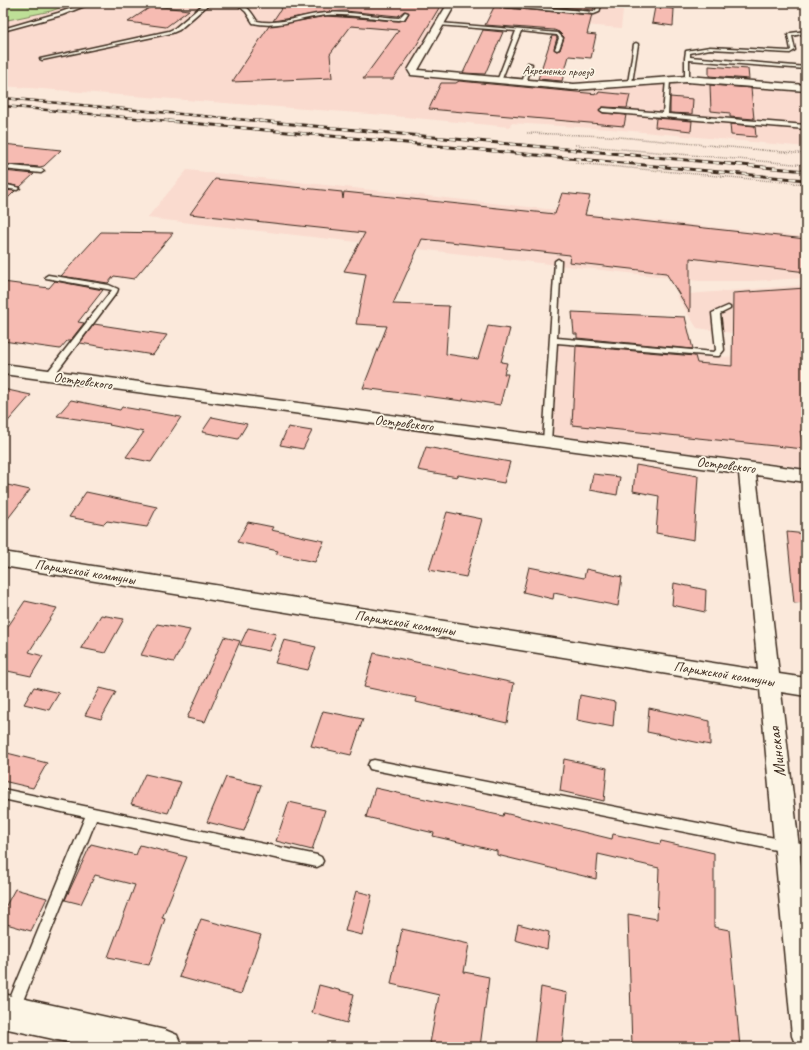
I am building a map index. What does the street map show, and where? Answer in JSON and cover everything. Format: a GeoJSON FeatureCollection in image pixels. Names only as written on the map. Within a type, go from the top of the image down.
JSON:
{"type":"FeatureCollection","features":[{"type":"Feature","properties":{"kind":"street","name":"Ахременко проезд"},"geometry":{"type":"LineString","coordinates":[[452,3],[413,70],[414,73],[578,87],[687,79],[806,88]]}},
{"type":"Feature","properties":{"kind":"street","name":"Островского"},"geometry":{"type":"LineString","coordinates":[[3,370],[806,476]]}},
{"type":"Feature","properties":{"kind":"street","name":"Минская"},"geometry":{"type":"LineString","coordinates":[[747,468],[769,681],[797,848],[806,1036]]}},
{"type":"Feature","properties":{"kind":"street","name":"Парижской коммуны"},"geometry":{"type":"LineString","coordinates":[[3,559],[806,687]]}},
{"type":"Feature","properties":{"kind":"street"},"geometry":{"type":"LineString","coordinates":[[7,1012],[116,1042],[165,1047]]}},
{"type":"Feature","properties":{"kind":"lane"},"geometry":{"type":"LineString","coordinates":[[3,30],[60,14],[90,3]]}},
{"type":"Feature","properties":{"kind":"lane"},"geometry":{"type":"LineString","coordinates":[[42,59],[170,32],[177,29],[208,3]]}},
{"type":"Feature","properties":{"kind":"lane"},"geometry":{"type":"LineString","coordinates":[[238,3],[248,11],[255,22],[266,24],[280,23],[324,14],[398,19],[402,18],[406,13]]}},
{"type":"Feature","properties":{"kind":"lane"},"geometry":{"type":"LineString","coordinates":[[501,3],[501,5],[506,6],[594,13],[598,11],[600,3]]}},
{"type":"Feature","properties":{"kind":"lane"},"geometry":{"type":"LineString","coordinates":[[440,24],[558,34],[561,38],[557,49]]}},
{"type":"Feature","properties":{"kind":"lane"},"geometry":{"type":"LineString","coordinates":[[499,81],[519,30]]}},
{"type":"Feature","properties":{"kind":"lane"},"geometry":{"type":"LineString","coordinates":[[687,79],[688,52],[710,48],[790,52],[793,50],[790,36],[806,32]]}},
{"type":"Feature","properties":{"kind":"lane"},"geometry":{"type":"LineString","coordinates":[[630,83],[636,44]]}},
{"type":"Feature","properties":{"kind":"lane"},"geometry":{"type":"LineString","coordinates":[[687,58],[806,68]]}},
{"type":"Feature","properties":{"kind":"lane"},"geometry":{"type":"LineString","coordinates":[[524,83],[530,64]]}},
{"type":"Feature","properties":{"kind":"lane"},"geometry":{"type":"LineString","coordinates":[[665,116],[668,80]]}},
{"type":"Feature","properties":{"kind":"lane"},"geometry":{"type":"LineString","coordinates":[[603,110],[806,127]]}},
{"type":"Feature","properties":{"kind":"lane"},"geometry":{"type":"LineString","coordinates":[[3,167],[41,171]]}},
{"type":"Feature","properties":{"kind":"lane"},"geometry":{"type":"LineString","coordinates":[[3,186],[17,188]]}},
{"type":"Feature","properties":{"kind":"lane"},"geometry":{"type":"LineString","coordinates":[[547,442],[558,261]]}},
{"type":"Feature","properties":{"kind":"lane"},"geometry":{"type":"LineString","coordinates":[[48,278],[115,289],[115,291],[49,376]]}},
{"type":"Feature","properties":{"kind":"lane"},"geometry":{"type":"LineString","coordinates":[[553,340],[716,354],[720,350],[716,313],[728,308]]}},
{"type":"Feature","properties":{"kind":"lane"},"geometry":{"type":"LineString","coordinates":[[374,765],[797,848]]}},
{"type":"Feature","properties":{"kind":"lane"},"geometry":{"type":"LineString","coordinates":[[3,794],[317,862]]}},
{"type":"Feature","properties":{"kind":"lane"},"geometry":{"type":"LineString","coordinates":[[7,1012],[93,813]]}},
{"type":"Feature","properties":{"kind":"path"},"geometry":{"type":"LineString","coordinates":[[527,133],[608,136],[806,154]]}},
{"type":"Feature","properties":{"kind":"path"},"geometry":{"type":"LineString","coordinates":[[575,145],[806,165]]}},
{"type":"Feature","properties":{"kind":"path"},"geometry":{"type":"LineString","coordinates":[[575,163],[806,184]]}},
{"type":"Feature","properties":{"kind":"shaded area"},"geometry":{"type":"Polygon","coordinates":[[[73,3],[449,3],[407,76],[577,90],[691,81],[806,90],[806,147],[610,129],[511,123],[510,127],[384,115],[3,86],[3,21],[51,11],[73,3]]]}},
{"type":"Feature","properties":{"kind":"shaded area"},"geometry":{"type":"Polygon","coordinates":[[[494,3],[624,3],[621,28],[489,17],[494,3]]]}},
{"type":"Feature","properties":{"kind":"shaded area"},"geometry":{"type":"Polygon","coordinates":[[[187,170],[806,237],[806,278],[751,281],[699,281],[147,218],[187,170]]]}},
{"type":"Feature","properties":{"kind":"shaded area"},"geometry":{"type":"Polygon","coordinates":[[[806,285],[806,343],[697,328],[676,295],[806,285]]]}},
{"type":"Feature","properties":{"kind":"shaded area"},"geometry":{"type":"Polygon","coordinates":[[[558,343],[705,357],[806,355],[806,468],[553,435],[558,343]]]}},
{"type":"Feature","properties":{"kind":"green space"},"geometry":{"type":"Polygon","coordinates":[[[3,3],[73,3],[51,11],[3,21],[3,3]]]}},
{"type":"Feature","properties":{"kind":"building"},"geometry":{"type":"Polygon","coordinates":[[[285,3],[442,3],[413,51],[393,79],[363,79],[399,30],[351,26],[330,54],[332,78],[232,82],[269,26],[327,16],[399,21],[405,20],[409,13],[404,11],[398,16],[345,11],[327,12],[273,21],[285,3]]]}},
{"type":"Feature","properties":{"kind":"building"},"geometry":{"type":"Polygon","coordinates":[[[496,3],[498,3],[500,7],[506,8],[592,15],[587,34],[596,35],[591,58],[569,56],[562,81],[538,79],[552,36],[556,36],[557,38],[554,48],[556,51],[560,50],[564,37],[559,32],[554,30],[485,25],[496,3]]]}},
{"type":"Feature","properties":{"kind":"building"},"geometry":{"type":"Polygon","coordinates":[[[515,3],[572,3],[595,5],[593,10],[515,3]]]}},
{"type":"Feature","properties":{"kind":"building"},"geometry":{"type":"Polygon","coordinates":[[[152,6],[189,10],[166,27],[128,22],[152,6]]]}},
{"type":"Feature","properties":{"kind":"building"},"geometry":{"type":"Polygon","coordinates":[[[655,7],[674,9],[673,26],[652,23],[655,7]]]}},
{"type":"Feature","properties":{"kind":"building"},"geometry":{"type":"Polygon","coordinates":[[[483,30],[503,32],[485,74],[463,73],[483,30]]]}},
{"type":"Feature","properties":{"kind":"building"},"geometry":{"type":"Polygon","coordinates":[[[709,66],[748,69],[749,79],[709,76],[709,66]]]}},
{"type":"Feature","properties":{"kind":"building"},"geometry":{"type":"Polygon","coordinates":[[[459,81],[598,94],[599,92],[630,95],[627,108],[603,107],[599,110],[603,113],[626,115],[624,126],[429,109],[441,83],[456,83],[459,81]]]}},
{"type":"Feature","properties":{"kind":"building"},"geometry":{"type":"Polygon","coordinates":[[[710,85],[751,88],[754,119],[730,117],[730,113],[711,111],[710,85]]]}},
{"type":"Feature","properties":{"kind":"building"},"geometry":{"type":"Polygon","coordinates":[[[670,97],[693,99],[692,114],[670,113],[670,97]]]}},
{"type":"Feature","properties":{"kind":"building"},"geometry":{"type":"Polygon","coordinates":[[[656,118],[692,121],[691,131],[655,127],[656,118]]]}},
{"type":"Feature","properties":{"kind":"building"},"geometry":{"type":"Polygon","coordinates":[[[730,124],[755,126],[756,137],[731,135],[730,124]]]}},
{"type":"Feature","properties":{"kind":"building"},"geometry":{"type":"Polygon","coordinates":[[[3,144],[61,150],[44,166],[40,167],[3,164],[3,144]]]}},
{"type":"Feature","properties":{"kind":"building"},"geometry":{"type":"Polygon","coordinates":[[[3,171],[34,174],[20,187],[3,183],[3,171]]]}},
{"type":"Feature","properties":{"kind":"building"},"geometry":{"type":"Polygon","coordinates":[[[215,179],[342,192],[343,199],[344,192],[555,214],[562,193],[590,196],[585,215],[806,239],[806,272],[690,258],[690,312],[666,273],[569,262],[570,255],[422,239],[393,304],[449,306],[446,354],[478,359],[488,326],[510,329],[501,362],[507,363],[504,374],[508,374],[500,405],[463,399],[463,401],[363,388],[387,326],[356,324],[366,274],[344,271],[365,233],[190,214],[215,179]]]}},
{"type":"Feature","properties":{"kind":"building"},"geometry":{"type":"Polygon","coordinates":[[[3,190],[15,191],[3,203],[3,190]]]}},
{"type":"Feature","properties":{"kind":"building"},"geometry":{"type":"Polygon","coordinates":[[[101,232],[173,233],[134,279],[114,276],[108,283],[61,276],[101,232]]]}},
{"type":"Feature","properties":{"kind":"building"},"geometry":{"type":"Polygon","coordinates":[[[55,281],[103,290],[78,322],[84,323],[70,341],[67,341],[60,349],[3,341],[3,282],[49,288],[55,281]]]}},
{"type":"Feature","properties":{"kind":"building"},"geometry":{"type":"Polygon","coordinates":[[[806,288],[806,431],[800,431],[804,449],[572,425],[576,346],[695,356],[697,363],[732,366],[733,293],[806,288]]]}},
{"type":"Feature","properties":{"kind":"building"},"geometry":{"type":"Polygon","coordinates":[[[572,312],[685,317],[693,349],[577,338],[577,334],[574,334],[572,312]]]}},
{"type":"Feature","properties":{"kind":"building"},"geometry":{"type":"Polygon","coordinates":[[[94,324],[167,335],[153,355],[80,343],[94,324]]]}},
{"type":"Feature","properties":{"kind":"building"},"geometry":{"type":"Polygon","coordinates":[[[3,389],[31,395],[3,427],[3,389]]]}},
{"type":"Feature","properties":{"kind":"building"},"geometry":{"type":"Polygon","coordinates":[[[71,400],[120,410],[122,407],[181,417],[151,462],[126,457],[144,432],[109,425],[110,424],[57,416],[71,400]]]}},
{"type":"Feature","properties":{"kind":"building"},"geometry":{"type":"Polygon","coordinates":[[[212,417],[247,424],[238,439],[202,432],[212,417]]]}},
{"type":"Feature","properties":{"kind":"building"},"geometry":{"type":"Polygon","coordinates":[[[288,427],[312,431],[303,449],[280,445],[288,427]]]}},
{"type":"Feature","properties":{"kind":"building"},"geometry":{"type":"Polygon","coordinates":[[[426,447],[510,462],[504,483],[418,470],[426,447]]]}},
{"type":"Feature","properties":{"kind":"building"},"geometry":{"type":"Polygon","coordinates":[[[636,465],[698,476],[694,540],[656,533],[659,496],[633,491],[636,465]]]}},
{"type":"Feature","properties":{"kind":"building"},"geometry":{"type":"Polygon","coordinates":[[[593,474],[620,477],[617,495],[590,490],[593,474]]]}},
{"type":"Feature","properties":{"kind":"building"},"geometry":{"type":"Polygon","coordinates":[[[3,484],[30,490],[3,525],[3,484]]]}},
{"type":"Feature","properties":{"kind":"building"},"geometry":{"type":"Polygon","coordinates":[[[86,492],[157,507],[147,527],[107,521],[104,524],[69,517],[86,492]]]}},
{"type":"Feature","properties":{"kind":"building"},"geometry":{"type":"Polygon","coordinates":[[[447,512],[482,519],[466,577],[429,570],[447,512]]]}},
{"type":"Feature","properties":{"kind":"building"},"geometry":{"type":"Polygon","coordinates":[[[248,522],[273,527],[271,530],[324,541],[315,562],[276,554],[278,551],[237,542],[248,522]]]}},
{"type":"Feature","properties":{"kind":"building"},"geometry":{"type":"Polygon","coordinates":[[[787,532],[806,534],[806,602],[794,603],[787,532]]]}},
{"type":"Feature","properties":{"kind":"building"},"geometry":{"type":"Polygon","coordinates":[[[529,567],[584,578],[586,569],[622,577],[618,606],[554,593],[553,599],[523,592],[529,567]]]}},
{"type":"Feature","properties":{"kind":"building"},"geometry":{"type":"Polygon","coordinates":[[[674,583],[706,590],[705,612],[672,605],[674,583]]]}},
{"type":"Feature","properties":{"kind":"building"},"geometry":{"type":"Polygon","coordinates":[[[25,601],[57,608],[29,652],[43,656],[31,676],[3,670],[3,634],[25,601]]]}},
{"type":"Feature","properties":{"kind":"building"},"geometry":{"type":"Polygon","coordinates":[[[101,615],[124,619],[105,653],[81,648],[101,615]]]}},
{"type":"Feature","properties":{"kind":"building"},"geometry":{"type":"Polygon","coordinates":[[[157,624],[190,630],[174,662],[141,655],[157,624]]]}},
{"type":"Feature","properties":{"kind":"building"},"geometry":{"type":"Polygon","coordinates":[[[248,628],[276,634],[269,651],[240,645],[248,628]]]}},
{"type":"Feature","properties":{"kind":"building"},"geometry":{"type":"Polygon","coordinates":[[[224,637],[240,641],[205,722],[187,718],[224,637]]]}},
{"type":"Feature","properties":{"kind":"building"},"geometry":{"type":"Polygon","coordinates":[[[284,640],[316,647],[308,670],[275,663],[284,640]]]}},
{"type":"Feature","properties":{"kind":"building"},"geometry":{"type":"Polygon","coordinates":[[[374,653],[514,683],[507,723],[416,702],[417,698],[364,687],[374,653]]]}},
{"type":"Feature","properties":{"kind":"building"},"geometry":{"type":"Polygon","coordinates":[[[34,687],[59,693],[49,710],[24,704],[34,687]]]}},
{"type":"Feature","properties":{"kind":"building"},"geometry":{"type":"Polygon","coordinates":[[[100,688],[116,692],[101,719],[85,715],[100,688]]]}},
{"type":"Feature","properties":{"kind":"building"},"geometry":{"type":"Polygon","coordinates":[[[580,695],[615,702],[613,727],[577,720],[580,695]]]}},
{"type":"Feature","properties":{"kind":"building"},"geometry":{"type":"Polygon","coordinates":[[[649,708],[710,721],[710,745],[647,732],[649,708]]]}},
{"type":"Feature","properties":{"kind":"building"},"geometry":{"type":"Polygon","coordinates":[[[323,711],[363,719],[351,755],[311,746],[323,711]]]}},
{"type":"Feature","properties":{"kind":"building"},"geometry":{"type":"Polygon","coordinates":[[[3,752],[47,763],[33,788],[3,781],[3,752]]]}},
{"type":"Feature","properties":{"kind":"building"},"geometry":{"type":"Polygon","coordinates":[[[564,759],[607,768],[604,801],[560,791],[564,759]]]}},
{"type":"Feature","properties":{"kind":"building"},"geometry":{"type":"Polygon","coordinates":[[[145,774],[181,782],[168,813],[131,804],[145,774]]]}},
{"type":"Feature","properties":{"kind":"building"},"geometry":{"type":"Polygon","coordinates":[[[226,777],[261,785],[244,831],[207,822],[226,777]]]}},
{"type":"Feature","properties":{"kind":"building"},"geometry":{"type":"Polygon","coordinates":[[[375,788],[503,816],[504,813],[612,839],[613,834],[660,844],[661,841],[714,853],[714,927],[729,930],[740,1047],[632,1047],[628,914],[657,919],[659,868],[598,854],[596,879],[497,855],[497,851],[433,836],[434,833],[366,817],[375,788]]]}},
{"type":"Feature","properties":{"kind":"building"},"geometry":{"type":"Polygon","coordinates":[[[289,802],[325,810],[312,850],[276,841],[289,802]]]}},
{"type":"Feature","properties":{"kind":"building"},"geometry":{"type":"Polygon","coordinates":[[[91,844],[136,855],[140,845],[187,857],[162,918],[165,919],[149,965],[108,957],[135,885],[95,875],[81,904],[65,900],[91,844]]]}},
{"type":"Feature","properties":{"kind":"building"},"geometry":{"type":"Polygon","coordinates":[[[15,889],[47,898],[31,931],[3,923],[3,911],[15,889]]]}},
{"type":"Feature","properties":{"kind":"building"},"geometry":{"type":"Polygon","coordinates":[[[356,891],[372,895],[362,935],[345,931],[356,891]]]}},
{"type":"Feature","properties":{"kind":"building"},"geometry":{"type":"Polygon","coordinates":[[[201,919],[261,935],[241,994],[179,977],[201,919]]]}},
{"type":"Feature","properties":{"kind":"building"},"geometry":{"type":"Polygon","coordinates":[[[518,924],[549,932],[547,949],[515,940],[518,924]]]}},
{"type":"Feature","properties":{"kind":"building"},"geometry":{"type":"Polygon","coordinates":[[[402,929],[469,944],[464,972],[489,977],[480,1047],[446,1047],[430,1043],[439,995],[391,984],[402,929]]]}},
{"type":"Feature","properties":{"kind":"building"},"geometry":{"type":"Polygon","coordinates":[[[319,985],[354,994],[347,1023],[312,1013],[319,985]]]}},
{"type":"Feature","properties":{"kind":"building"},"geometry":{"type":"Polygon","coordinates":[[[541,987],[567,993],[562,1047],[534,1047],[541,987]]]}},
{"type":"Feature","properties":{"kind":"railway"},"geometry":{"type":"LineString","coordinates":[[3,98],[266,122]]}},
{"type":"Feature","properties":{"kind":"railway"},"geometry":{"type":"LineString","coordinates":[[3,106],[179,122]]}},
{"type":"Feature","properties":{"kind":"railway"},"geometry":{"type":"LineString","coordinates":[[169,121],[806,180]]}},
{"type":"Feature","properties":{"kind":"railway"},"geometry":{"type":"LineString","coordinates":[[259,121],[266,122]]}},
{"type":"Feature","properties":{"kind":"railway"},"geometry":{"type":"LineString","coordinates":[[266,122],[806,171]]}}]}
